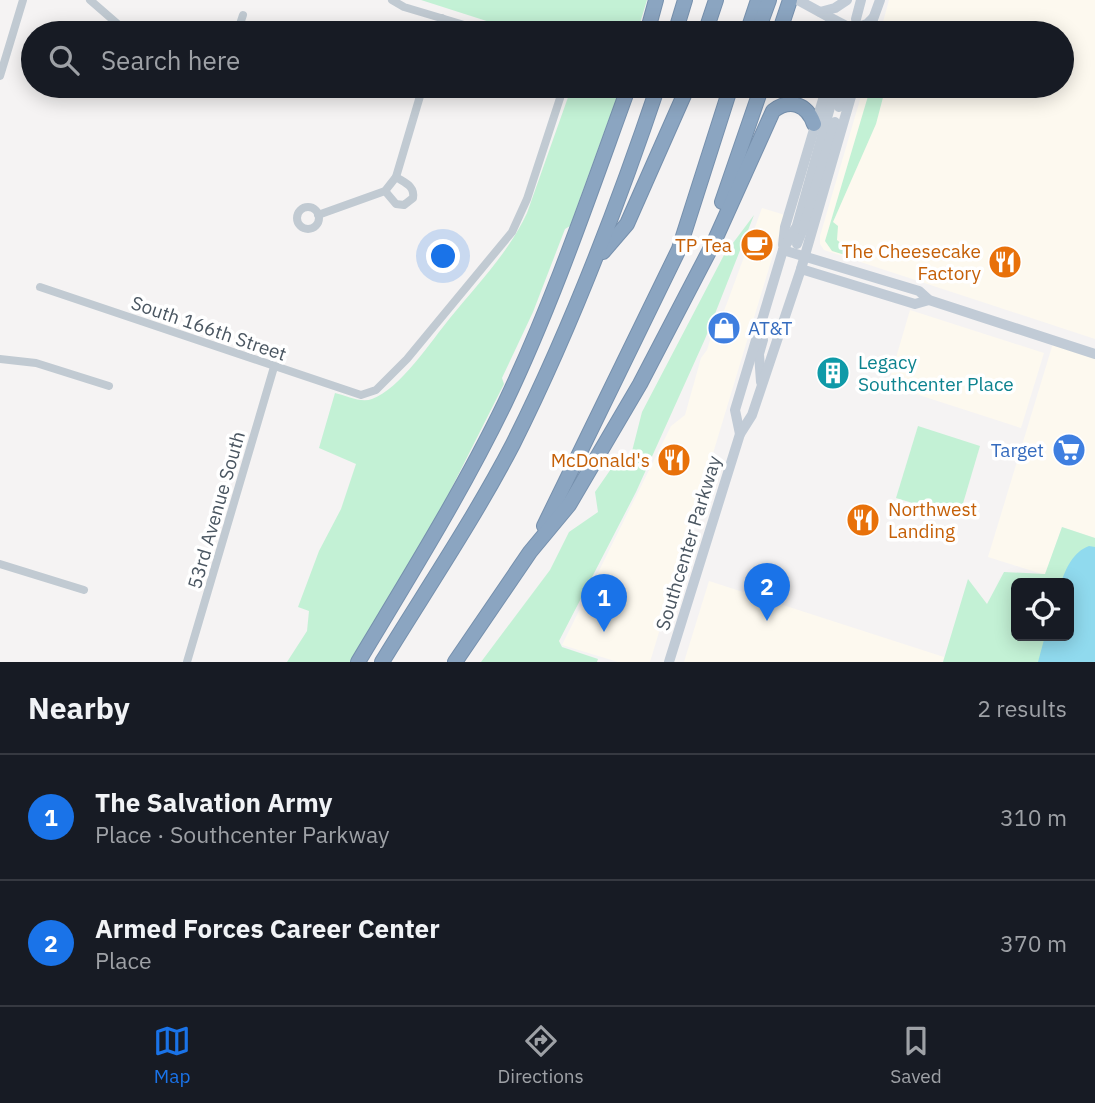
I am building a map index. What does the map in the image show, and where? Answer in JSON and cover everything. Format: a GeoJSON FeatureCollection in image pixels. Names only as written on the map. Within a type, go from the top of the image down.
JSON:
{"type":"FeatureCollection","features":[{"type":"Feature","properties":{"kind":"highway"},"geometry":{"type":"LineString","coordinates":[[650,21],[656,0]]}},
{"type":"Feature","properties":{"kind":"highway"},"geometry":{"type":"LineString","coordinates":[[679,21],[685,0]]}},
{"type":"Feature","properties":{"kind":"highway"},"geometry":{"type":"LineString","coordinates":[[709,21],[716,0]]}},
{"type":"Feature","properties":{"kind":"highway"},"geometry":{"type":"LineString","coordinates":[[751,21],[758,0]]}},
{"type":"Feature","properties":{"kind":"highway"},"geometry":{"type":"LineString","coordinates":[[761,21],[769,0]]}},
{"type":"Feature","properties":{"kind":"highway"},"geometry":{"type":"LineString","coordinates":[[783,21],[790,0]]}},
{"type":"Feature","properties":{"kind":"highway"},"geometry":{"type":"LineString","coordinates":[[358,662],[442,520],[505,403],[569,253],[625,98]]}},
{"type":"Feature","properties":{"kind":"highway"},"geometry":{"type":"LineString","coordinates":[[382,662],[465,529],[512,446],[596,261],[654,98]]}},
{"type":"Feature","properties":{"kind":"highway"},"geometry":{"type":"LineString","coordinates":[[596,261],[627,225],[683,98]]}},
{"type":"Feature","properties":{"kind":"highway"},"geometry":{"type":"LineString","coordinates":[[530,552],[679,249],[727,98]]}},
{"type":"Feature","properties":{"kind":"highway"},"geometry":{"type":"LineString","coordinates":[[700,184],[732,98]]}},
{"type":"Feature","properties":{"kind":"highway"},"geometry":{"type":"LineString","coordinates":[[690,289],[758,98]]}},
{"type":"Feature","properties":{"kind":"highway"},"geometry":{"type":"LineString","coordinates":[[456,662],[530,552],[569,505],[639,384],[714,242],[773,111],[780,106],[798,104],[808,111],[814,124]]}},
{"type":"Feature","properties":{"kind":"main road"},"geometry":{"type":"LineString","coordinates":[[825,14],[846,0]]}},
{"type":"Feature","properties":{"kind":"main road"},"geometry":{"type":"LineString","coordinates":[[856,19],[861,0]]}},
{"type":"Feature","properties":{"kind":"main road"},"geometry":{"type":"LineString","coordinates":[[872,21],[880,0]]}},
{"type":"Feature","properties":{"kind":"main road"},"geometry":{"type":"LineString","coordinates":[[802,2],[838,21]]}},
{"type":"Feature","properties":{"kind":"main road"},"geometry":{"type":"LineString","coordinates":[[825,14],[829,21]]}},
{"type":"Feature","properties":{"kind":"main road"},"geometry":{"type":"LineString","coordinates":[[825,14],[832,21]]}},
{"type":"Feature","properties":{"kind":"main road"},"geometry":{"type":"LineString","coordinates":[[870,21],[873,18]]}},
{"type":"Feature","properties":{"kind":"main road"},"geometry":{"type":"LineString","coordinates":[[823,98],[785,227],[788,251],[801,269],[915,304],[929,300]]}},
{"type":"Feature","properties":{"kind":"main road","name":"Southcenter Parkway"},"geometry":{"type":"LineString","coordinates":[[740,434],[735,410],[757,333],[795,229],[833,98]]}},
{"type":"Feature","properties":{"kind":"main road"},"geometry":{"type":"LineString","coordinates":[[788,251],[803,229],[841,98]]}},
{"type":"Feature","properties":{"kind":"main road","name":"Southcenter Parkway"},"geometry":{"type":"LineString","coordinates":[[669,662],[740,434],[752,415],[801,269],[850,98]]}},
{"type":"Feature","properties":{"kind":"main road"},"geometry":{"type":"LineString","coordinates":[[788,251],[919,291],[929,300],[1095,354]]}},
{"type":"Feature","properties":{"kind":"main road"},"geometry":{"type":"LineString","coordinates":[[757,333],[763,337],[759,354],[761,388]]}},
{"type":"Feature","properties":{"kind":"street"},"geometry":{"type":"LineString","coordinates":[[0,76],[23,0]]}},
{"type":"Feature","properties":{"kind":"street"},"geometry":{"type":"LineString","coordinates":[[90,0],[114,21]]}},
{"type":"Feature","properties":{"kind":"street"},"geometry":{"type":"LineString","coordinates":[[392,0],[452,21]]}},
{"type":"Feature","properties":{"kind":"street"},"geometry":{"type":"LineString","coordinates":[[241,21],[243,15]]}},
{"type":"Feature","properties":{"kind":"street"},"geometry":{"type":"LineString","coordinates":[[318,215],[385,191],[396,177],[419,98]]}},
{"type":"Feature","properties":{"kind":"street","name":"South 166th Street"},"geometry":{"type":"LineString","coordinates":[[40,287],[274,367],[361,395],[368,394],[376,390],[407,359],[512,232],[527,199],[561,98]]}},
{"type":"Feature","properties":{"kind":"street"},"geometry":{"type":"LineString","coordinates":[[385,191],[396,204],[404,205],[413,198],[411,187],[396,177]]}},
{"type":"Feature","properties":{"kind":"street"},"geometry":{"type":"LineString","coordinates":[[0,359],[36,363],[109,386]]}},
{"type":"Feature","properties":{"kind":"street","name":"53rd Avenue South"},"geometry":{"type":"LineString","coordinates":[[187,662],[274,367]]}},
{"type":"Feature","properties":{"kind":"street"},"geometry":{"type":"LineString","coordinates":[[0,564],[84,590]]}},
{"type":"Feature","properties":{"kind":"shaded area"},"geometry":{"type":"Polygon","coordinates":[[[889,0],[1095,0],[1095,339],[824,250],[820,244],[820,236],[860,98],[1074,98],[1074,21],[883,21],[889,0]]]}},
{"type":"Feature","properties":{"kind":"shaded area"},"geometry":{"type":"Polygon","coordinates":[[[762,208],[785,215],[650,662],[618,662],[562,645],[671,426],[685,415],[701,358],[707,350],[719,312],[723,313],[762,208]]]}},
{"type":"Feature","properties":{"kind":"shaded area"},"geometry":{"type":"Polygon","coordinates":[[[910,310],[1044,353],[1021,428],[888,385],[910,310]]]}},
{"type":"Feature","properties":{"kind":"shaded area"},"geometry":{"type":"Polygon","coordinates":[[[1054,340],[1095,353],[1095,538],[1062,527],[1045,575],[988,557],[1054,340]]]}},
{"type":"Feature","properties":{"kind":"shaded area"},"geometry":{"type":"Polygon","coordinates":[[[709,581],[944,657],[943,662],[684,662],[709,581]]]}},
{"type":"Feature","properties":{"kind":"green space"},"geometry":{"type":"Polygon","coordinates":[[[421,0],[647,0],[641,21],[487,21],[421,0]]]}},
{"type":"Feature","properties":{"kind":"green space"},"geometry":{"type":"Polygon","coordinates":[[[568,98],[617,98],[570,226],[565,229],[533,312],[502,378],[504,384],[443,505],[351,662],[287,662],[307,631],[309,611],[298,607],[319,551],[341,509],[356,464],[319,448],[335,393],[368,400],[393,386],[492,268],[527,213],[568,98]]]}},
{"type":"Feature","properties":{"kind":"green space"},"geometry":{"type":"Polygon","coordinates":[[[867,98],[883,98],[876,124],[833,222],[838,226],[837,240],[847,248],[845,255],[832,251],[825,241],[867,98]]]}},
{"type":"Feature","properties":{"kind":"green space"},"geometry":{"type":"Polygon","coordinates":[[[754,215],[705,339],[636,492],[559,641],[562,647],[598,659],[597,662],[481,662],[550,570],[569,532],[598,512],[595,492],[613,466],[628,467],[642,412],[724,255],[754,215]]]}},
{"type":"Feature","properties":{"kind":"green space"},"geometry":{"type":"Polygon","coordinates":[[[918,426],[980,446],[959,517],[896,498],[918,426]]]}},
{"type":"Feature","properties":{"kind":"green space"},"geometry":{"type":"Polygon","coordinates":[[[1062,527],[1095,538],[1095,662],[943,662],[968,579],[987,604],[1004,572],[1045,574],[1062,527]]]}},
{"type":"Feature","properties":{"kind":"water"},"geometry":{"type":"Polygon","coordinates":[[[1095,547],[1095,662],[1038,662],[1044,641],[1074,641],[1074,578],[1063,578],[1074,556],[1083,549],[1095,547]]]}},
{"type":"Feature","properties":{"kind":"place","name":"TP Tea"},"geometry":{"type":"Point","coordinates":[757,245]}},
{"type":"Feature","properties":{"kind":"place","name":"The Cheesecake Factory"},"geometry":{"type":"Point","coordinates":[1005,262]}},
{"type":"Feature","properties":{"kind":"place","name":"AT&T"},"geometry":{"type":"Point","coordinates":[724,328]}},
{"type":"Feature","properties":{"kind":"place","name":"Legacy Southcenter Place"},"geometry":{"type":"Point","coordinates":[833,373]}},
{"type":"Feature","properties":{"kind":"place","name":"Target"},"geometry":{"type":"Point","coordinates":[1069,450]}},
{"type":"Feature","properties":{"kind":"place","name":"McDonald's"},"geometry":{"type":"Point","coordinates":[674,460]}},
{"type":"Feature","properties":{"kind":"place","name":"Northwest Landing"},"geometry":{"type":"Point","coordinates":[863,520]}},
{"type":"Feature","properties":{"kind":"place","name":"Armed Forces Career Center"},"geometry":{"type":"Point","coordinates":[767,621]}},
{"type":"Feature","properties":{"kind":"place","name":"The Salvation Army"},"geometry":{"type":"Point","coordinates":[604,632]}}]}
